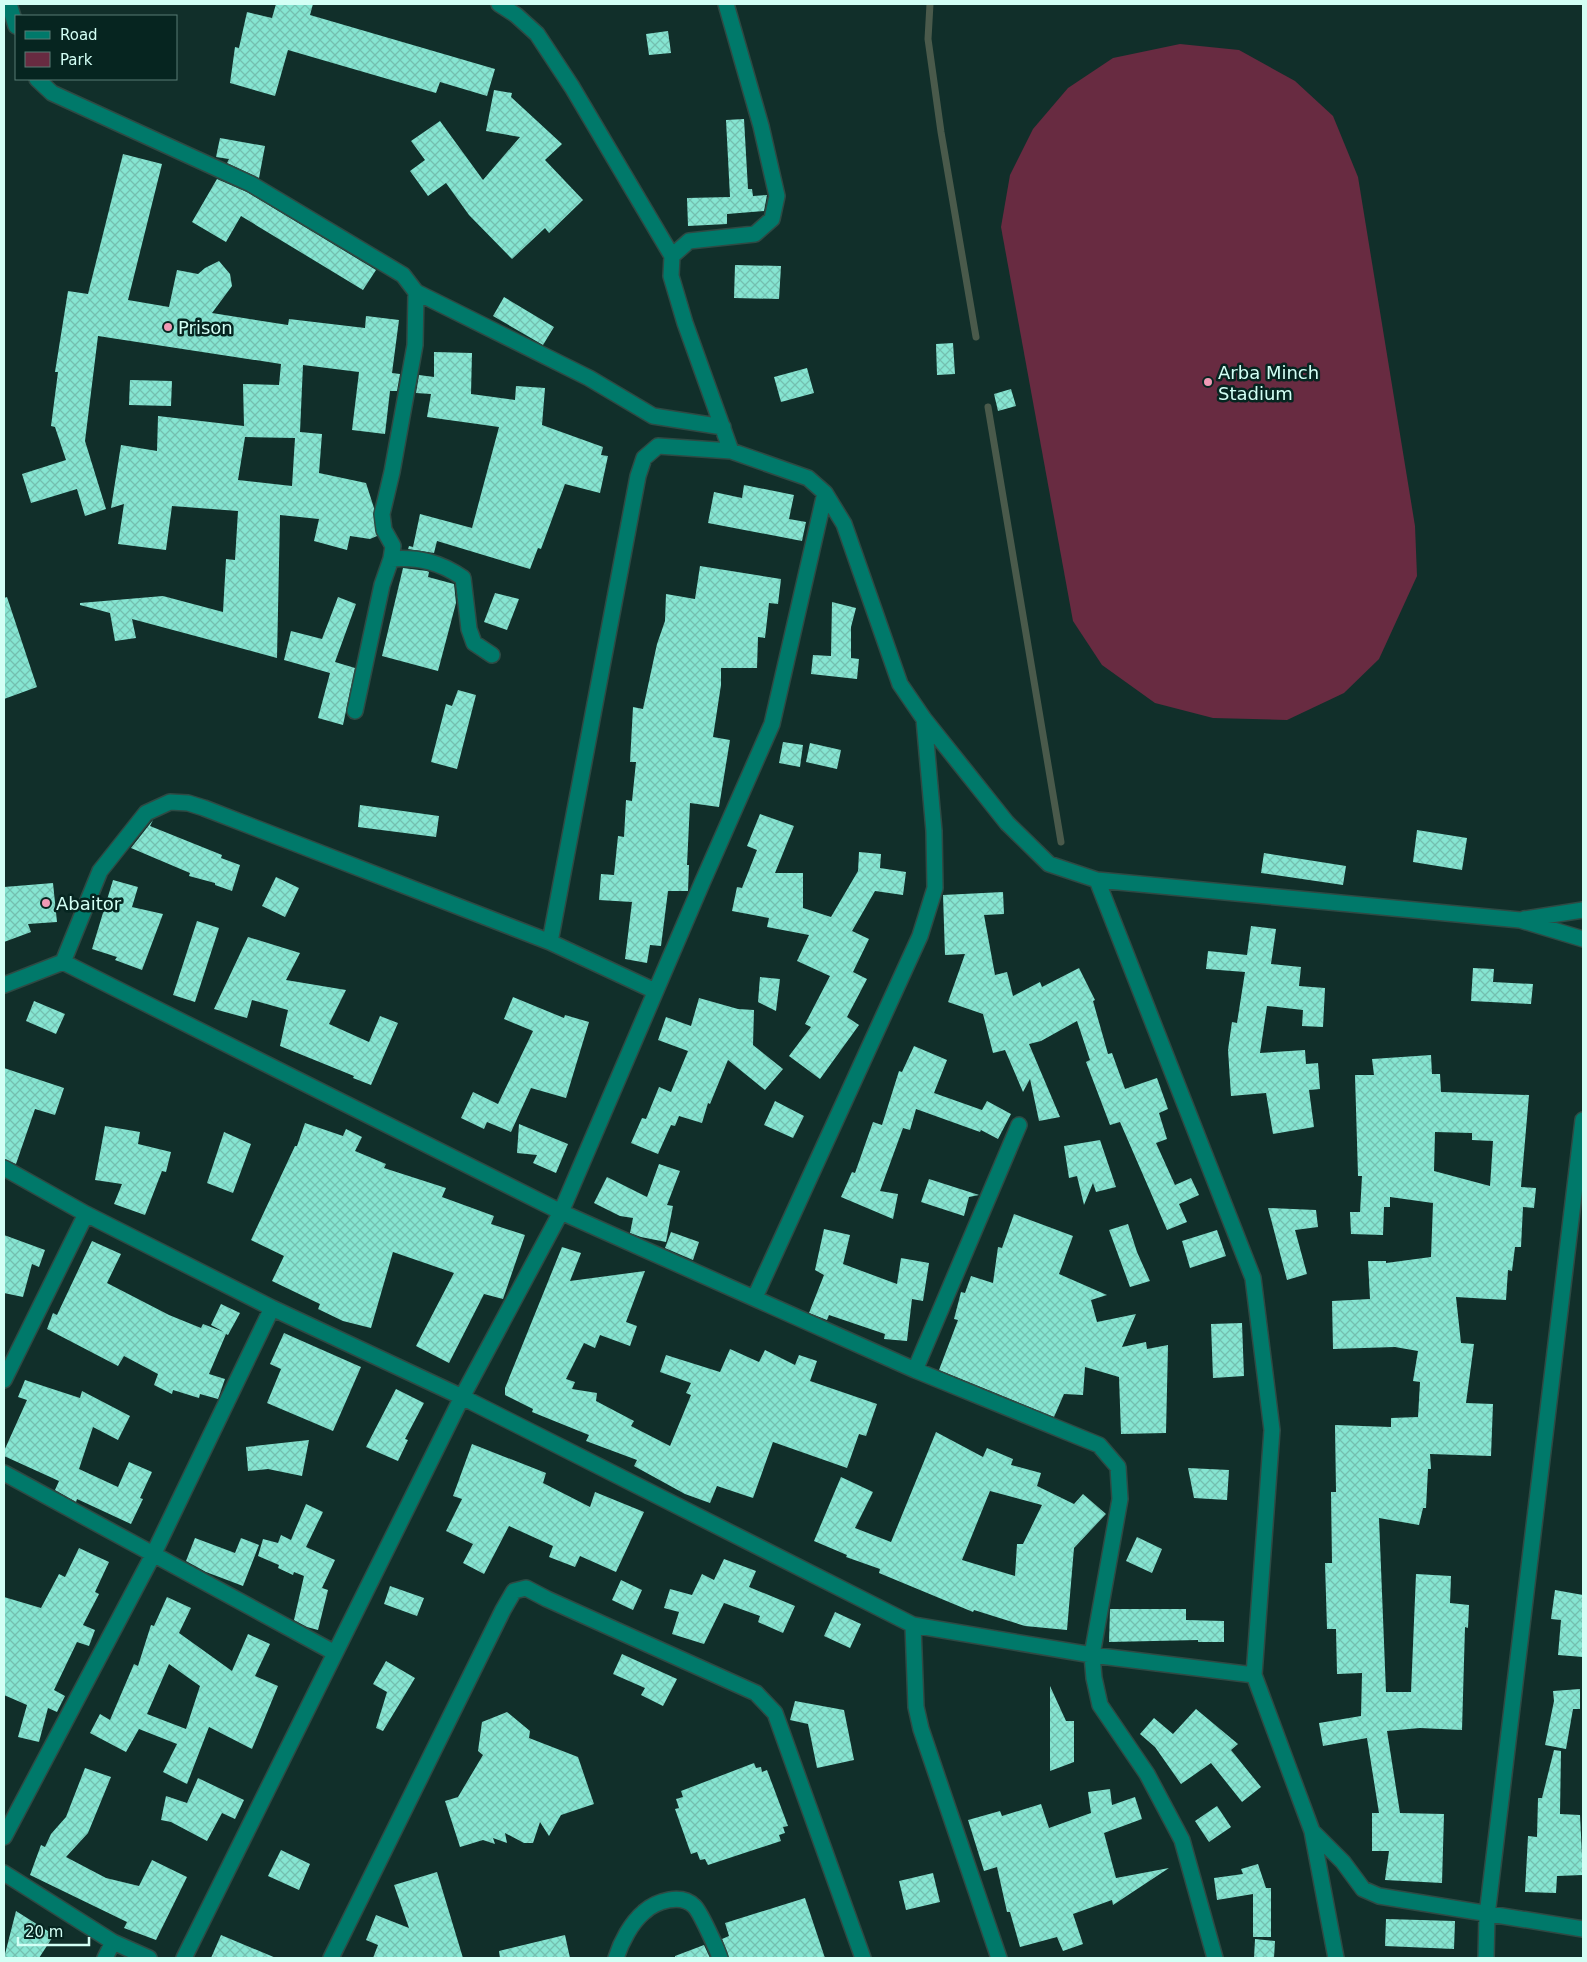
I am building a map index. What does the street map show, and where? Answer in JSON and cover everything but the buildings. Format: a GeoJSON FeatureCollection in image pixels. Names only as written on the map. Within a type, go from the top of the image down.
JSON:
{"type":"FeatureCollection","features":[{"type":"Feature","properties":{"kind":"street"},"geometry":{"type":"LineString","coordinates":[[9,4],[15,23]]}},
{"type":"Feature","properties":{"kind":"street"},"geometry":{"type":"LineString","coordinates":[[499,4],[516,15],[538,34],[572,87],[672,256],[671,276],[685,323],[731,450]]}},
{"type":"Feature","properties":{"kind":"street"},"geometry":{"type":"LineString","coordinates":[[672,256],[689,241],[755,234],[772,219],[777,196],[761,126],[726,4]]}},
{"type":"Feature","properties":{"kind":"street"},"geometry":{"type":"LineString","coordinates":[[38,80],[52,93],[251,184],[403,275],[416,292],[589,378],[653,416],[723,428]]}},
{"type":"Feature","properties":{"kind":"street"},"geometry":{"type":"LineString","coordinates":[[355,711],[382,585],[391,559],[393,546],[384,530],[382,514],[392,472],[414,345],[416,292]]}},
{"type":"Feature","properties":{"kind":"street"},"geometry":{"type":"LineString","coordinates":[[550,942],[638,476],[644,458],[658,446],[731,450],[808,478],[825,493],[844,524],[900,684],[924,719],[1007,823],[1048,864],[1098,880],[1520,920],[1583,939]]}},
{"type":"Feature","properties":{"kind":"street"},"geometry":{"type":"LineString","coordinates":[[184,1958],[462,1397],[561,1212],[772,724],[825,493]]}},
{"type":"Feature","properties":{"kind":"street"},"geometry":{"type":"LineString","coordinates":[[391,559],[410,557],[428,560],[463,578],[469,628],[474,643],[492,655]]}},
{"type":"Feature","properties":{"kind":"street"},"geometry":{"type":"LineString","coordinates":[[755,1297],[920,936],[935,888],[934,831],[924,719]]}},
{"type":"Feature","properties":{"kind":"street"},"geometry":{"type":"LineString","coordinates":[[4,985],[63,962],[100,872],[146,813],[170,802],[188,803],[204,808],[550,942],[655,991]]}},
{"type":"Feature","properties":{"kind":"street"},"geometry":{"type":"LineString","coordinates":[[1098,880],[1252,1278],[1272,1430],[1254,1675],[1312,1831],[1336,1958]]}},
{"type":"Feature","properties":{"kind":"street"},"geometry":{"type":"LineString","coordinates":[[1520,920],[1583,910]]}},
{"type":"Feature","properties":{"kind":"street"},"geometry":{"type":"LineString","coordinates":[[63,962],[561,1212],[915,1370],[1099,1445],[1118,1467],[1120,1498],[1092,1655],[1094,1678],[1100,1705],[1147,1774],[1182,1840],[1215,1958]]}},
{"type":"Feature","properties":{"kind":"street"},"geometry":{"type":"LineString","coordinates":[[1486,1958],[1487,1915],[1583,1120]]}},
{"type":"Feature","properties":{"kind":"street"},"geometry":{"type":"LineString","coordinates":[[915,1370],[1019,1125]]}},
{"type":"Feature","properties":{"kind":"street"},"geometry":{"type":"LineString","coordinates":[[4,1168],[86,1214],[272,1308],[462,1397],[913,1625],[1092,1655],[1254,1675]]}},
{"type":"Feature","properties":{"kind":"street"},"geometry":{"type":"LineString","coordinates":[[4,1380],[86,1214]]}},
{"type":"Feature","properties":{"kind":"street"},"geometry":{"type":"LineString","coordinates":[[4,1837],[153,1555],[272,1308]]}},
{"type":"Feature","properties":{"kind":"street"},"geometry":{"type":"LineString","coordinates":[[4,1474],[335,1653]]}},
{"type":"Feature","properties":{"kind":"street"},"geometry":{"type":"LineString","coordinates":[[331,1958],[503,1610],[514,1591],[526,1588],[756,1693],[775,1713],[863,1958]]}},
{"type":"Feature","properties":{"kind":"street"},"geometry":{"type":"LineString","coordinates":[[913,1625],[916,1707],[921,1729],[999,1958]]}},
{"type":"Feature","properties":{"kind":"street"},"geometry":{"type":"LineString","coordinates":[[1312,1831],[1343,1862],[1355,1881],[1363,1889],[1379,1896],[1487,1915],[1583,1929]]}},
{"type":"Feature","properties":{"kind":"street"},"geometry":{"type":"LineString","coordinates":[[4,1873],[113,1942],[150,1958]]}},
{"type":"Feature","properties":{"kind":"street"},"geometry":{"type":"LineString","coordinates":[[616,1958],[620,1943],[644,1912],[669,1899],[682,1900],[694,1906],[720,1958]]}},
{"type":"Feature","properties":{"kind":"street"},"geometry":{"type":"LineString","coordinates":[[105,1958],[113,1942]]}},
{"type":"Feature","properties":{"kind":"green space"},"geometry":{"type":"Polygon","coordinates":[[[1180,44],[1239,50],[1295,81],[1333,116],[1358,177],[1415,526],[1417,576],[1379,659],[1344,693],[1287,720],[1213,718],[1155,703],[1102,665],[1073,621],[1001,227],[1010,175],[1033,129],[1068,88],[1113,58],[1180,44]]]}},
{"type":"Feature","properties":{"kind":"waterway"},"geometry":{"type":"LineString","coordinates":[[930,4],[928,39],[941,132],[976,337]]}},
{"type":"Feature","properties":{"kind":"waterway"},"geometry":{"type":"LineString","coordinates":[[988,407],[1061,842]]}},
{"type":"Feature","properties":{"kind":"place","name":"Prison"},"geometry":{"type":"Point","coordinates":[168,327]}},
{"type":"Feature","properties":{"kind":"place","name":"Arba Minch Stadium"},"geometry":{"type":"Point","coordinates":[1208,382]}},
{"type":"Feature","properties":{"kind":"place","name":"Abaitor"},"geometry":{"type":"Point","coordinates":[46,903]}}]}
